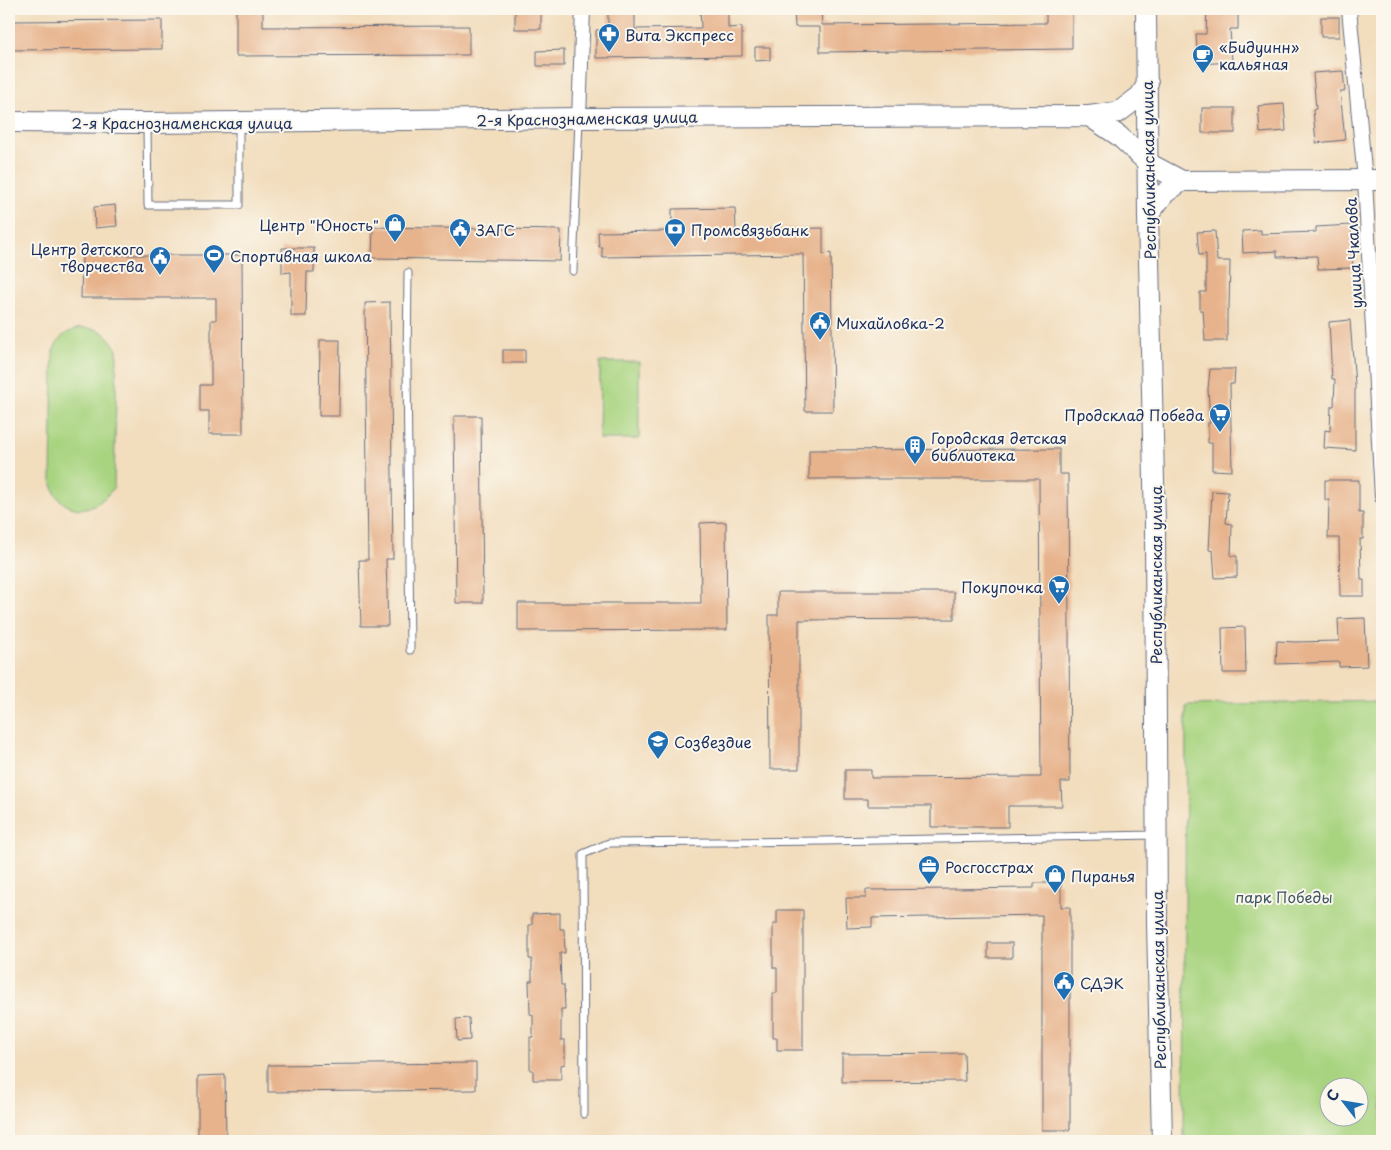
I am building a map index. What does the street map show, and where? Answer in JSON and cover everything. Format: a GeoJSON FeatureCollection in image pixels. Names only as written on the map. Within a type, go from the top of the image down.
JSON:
{"type":"FeatureCollection","features":[{"type":"Feature","properties":{"kind":"street"},"geometry":{"type":"LineString","coordinates":[[579,118],[582,9]]}},
{"type":"Feature","properties":{"kind":"street","name":"Республиканская улица"},"geometry":{"type":"LineString","coordinates":[[1146,9],[1148,214],[1155,525],[1157,924],[1162,1141]]}},
{"type":"Feature","properties":{"kind":"street","name":"улица Чкалова"},"geometry":{"type":"LineString","coordinates":[[1349,9],[1374,180],[1382,497]]}},
{"type":"Feature","properties":{"kind":"street","name":"2-я Краснознаменская улица"},"geometry":{"type":"LineString","coordinates":[[9,122],[147,123],[579,118],[1089,116],[1119,112],[1140,96],[1148,83]]}},
{"type":"Feature","properties":{"kind":"street"},"geometry":{"type":"LineString","coordinates":[[1089,116],[1119,136],[1148,163],[1182,181],[1374,180]]}},
{"type":"Feature","properties":{"kind":"street"},"geometry":{"type":"LineString","coordinates":[[1148,214],[1165,193],[1182,181]]}},
{"type":"Feature","properties":{"kind":"lane"},"geometry":{"type":"LineString","coordinates":[[572,271],[579,118]]}},
{"type":"Feature","properties":{"kind":"lane"},"geometry":{"type":"LineString","coordinates":[[147,123],[148,205],[239,205],[239,122]]}},
{"type":"Feature","properties":{"kind":"lane"},"geometry":{"type":"LineString","coordinates":[[408,273],[410,650]]}},
{"type":"Feature","properties":{"kind":"lane"},"geometry":{"type":"LineString","coordinates":[[584,1114],[583,854],[609,843],[1156,835]]}},
{"type":"Feature","properties":{"kind":"green space"},"geometry":{"type":"Polygon","coordinates":[[[80,328],[102,332],[110,339],[117,350],[114,487],[94,505],[78,509],[70,507],[56,495],[51,480],[53,351],[63,336],[80,328]]]}},
{"type":"Feature","properties":{"kind":"green space"},"geometry":{"type":"Polygon","coordinates":[[[600,362],[639,362],[639,439],[599,439],[600,362]]]}},
{"type":"Feature","properties":{"kind":"green space","name":"парк Победы"},"geometry":{"type":"Polygon","coordinates":[[[1382,701],[1382,1141],[1184,1141],[1186,705],[1382,701]]]}},
{"type":"Feature","properties":{"kind":"building"},"geometry":{"type":"Polygon","coordinates":[[[236,9],[263,9],[263,27],[469,26],[469,55],[236,56],[236,9]]]}},
{"type":"Feature","properties":{"kind":"building"},"geometry":{"type":"Polygon","coordinates":[[[515,9],[541,9],[541,29],[515,29],[515,9]]]}},
{"type":"Feature","properties":{"kind":"building"},"geometry":{"type":"Polygon","coordinates":[[[608,9],[635,9],[635,29],[701,28],[700,9],[728,9],[728,28],[742,27],[742,56],[596,58],[596,30],[608,29],[608,9]]]}},
{"type":"Feature","properties":{"kind":"building"},"geometry":{"type":"Polygon","coordinates":[[[794,9],[821,9],[822,25],[1046,23],[1046,9],[1072,9],[1072,49],[820,52],[820,27],[795,27],[794,9]]]}},
{"type":"Feature","properties":{"kind":"building"},"geometry":{"type":"Polygon","coordinates":[[[1207,9],[1238,10],[1238,29],[1230,29],[1232,62],[1198,64],[1196,34],[1206,34],[1207,9]]]}},
{"type":"Feature","properties":{"kind":"building"},"geometry":{"type":"Polygon","coordinates":[[[1321,17],[1339,17],[1339,37],[1321,37],[1321,17]]]}},
{"type":"Feature","properties":{"kind":"building"},"geometry":{"type":"Polygon","coordinates":[[[162,20],[162,49],[9,50],[9,21],[162,20]]]}},
{"type":"Feature","properties":{"kind":"building"},"geometry":{"type":"Polygon","coordinates":[[[755,47],[770,47],[770,60],[755,61],[755,47]]]}},
{"type":"Feature","properties":{"kind":"building"},"geometry":{"type":"Polygon","coordinates":[[[564,50],[564,66],[537,66],[537,51],[564,50]]]}},
{"type":"Feature","properties":{"kind":"building"},"geometry":{"type":"Polygon","coordinates":[[[1343,71],[1345,91],[1340,91],[1345,140],[1316,143],[1313,110],[1316,109],[1313,73],[1343,71]]]}},
{"type":"Feature","properties":{"kind":"building"},"geometry":{"type":"Polygon","coordinates":[[[1284,104],[1286,131],[1260,133],[1258,106],[1284,104]]]}},
{"type":"Feature","properties":{"kind":"building"},"geometry":{"type":"Polygon","coordinates":[[[1202,108],[1235,108],[1235,133],[1202,133],[1202,108]]]}},
{"type":"Feature","properties":{"kind":"building"},"geometry":{"type":"Polygon","coordinates":[[[115,205],[117,226],[95,228],[94,207],[115,205]]]}},
{"type":"Feature","properties":{"kind":"building"},"geometry":{"type":"Polygon","coordinates":[[[735,208],[736,230],[823,228],[823,254],[831,253],[833,411],[805,411],[803,254],[602,257],[602,247],[599,247],[598,232],[672,231],[672,209],[735,208]]]}},
{"type":"Feature","properties":{"kind":"building"},"geometry":{"type":"Polygon","coordinates":[[[1351,225],[1353,268],[1318,269],[1317,256],[1277,257],[1277,251],[1243,253],[1242,231],[1261,230],[1261,234],[1316,232],[1316,227],[1351,225]]]}},
{"type":"Feature","properties":{"kind":"building"},"geometry":{"type":"Polygon","coordinates":[[[373,227],[561,230],[560,261],[372,258],[373,227]]]}},
{"type":"Feature","properties":{"kind":"building"},"geometry":{"type":"Polygon","coordinates":[[[1215,231],[1217,261],[1230,261],[1227,341],[1205,341],[1203,310],[1200,310],[1200,292],[1206,292],[1206,254],[1199,255],[1197,232],[1215,231]]]}},
{"type":"Feature","properties":{"kind":"building"},"geometry":{"type":"Polygon","coordinates":[[[282,248],[314,248],[314,272],[307,272],[306,316],[291,316],[291,272],[282,273],[282,248]]]}},
{"type":"Feature","properties":{"kind":"building"},"geometry":{"type":"Polygon","coordinates":[[[82,255],[242,255],[243,434],[209,434],[209,411],[200,411],[200,385],[211,385],[211,320],[216,320],[216,298],[81,298],[82,255]]]}},
{"type":"Feature","properties":{"kind":"building"},"geometry":{"type":"Polygon","coordinates":[[[390,302],[393,559],[386,559],[388,626],[361,626],[359,560],[368,560],[365,303],[390,302]]]}},
{"type":"Feature","properties":{"kind":"building"},"geometry":{"type":"Polygon","coordinates":[[[1350,320],[1355,385],[1355,450],[1324,448],[1325,430],[1330,431],[1331,406],[1334,406],[1335,379],[1332,379],[1329,322],[1350,320]]]}},
{"type":"Feature","properties":{"kind":"building"},"geometry":{"type":"Polygon","coordinates":[[[320,340],[340,340],[339,416],[319,416],[320,340]]]}},
{"type":"Feature","properties":{"kind":"building"},"geometry":{"type":"Polygon","coordinates":[[[503,350],[525,350],[525,363],[503,363],[503,350]]]}},
{"type":"Feature","properties":{"kind":"building"},"geometry":{"type":"Polygon","coordinates":[[[1210,369],[1235,369],[1234,384],[1230,384],[1232,471],[1212,470],[1212,443],[1208,443],[1210,369]]]}},
{"type":"Feature","properties":{"kind":"building"},"geometry":{"type":"Polygon","coordinates":[[[454,416],[481,416],[483,603],[456,603],[454,416]]]}},
{"type":"Feature","properties":{"kind":"building"},"geometry":{"type":"Polygon","coordinates":[[[1059,449],[1059,474],[1068,474],[1070,782],[1061,782],[1062,806],[1008,806],[1008,827],[931,827],[931,806],[868,806],[868,799],[845,799],[845,770],[871,770],[871,778],[1041,777],[1039,479],[809,479],[809,450],[1059,449]]]}},
{"type":"Feature","properties":{"kind":"building"},"geometry":{"type":"Polygon","coordinates":[[[1325,480],[1359,480],[1359,513],[1363,513],[1363,539],[1360,539],[1361,580],[1364,580],[1364,596],[1340,596],[1339,538],[1328,538],[1329,500],[1325,500],[1325,480]]]}},
{"type":"Feature","properties":{"kind":"building"},"geometry":{"type":"Polygon","coordinates":[[[1212,491],[1228,492],[1226,523],[1232,524],[1231,556],[1237,556],[1237,577],[1215,578],[1213,551],[1209,550],[1212,491]]]}},
{"type":"Feature","properties":{"kind":"building"},"geometry":{"type":"Polygon","coordinates":[[[726,522],[727,630],[518,631],[518,603],[701,603],[700,523],[726,522]]]}},
{"type":"Feature","properties":{"kind":"building"},"geometry":{"type":"Polygon","coordinates":[[[778,592],[954,592],[954,619],[799,620],[799,769],[770,769],[769,615],[778,615],[778,592]]]}},
{"type":"Feature","properties":{"kind":"building"},"geometry":{"type":"Polygon","coordinates":[[[1365,618],[1367,666],[1339,667],[1339,662],[1276,664],[1277,641],[1339,641],[1338,619],[1365,618]]]}},
{"type":"Feature","properties":{"kind":"building"},"geometry":{"type":"Polygon","coordinates":[[[1245,627],[1246,673],[1223,673],[1222,628],[1245,627]]]}},
{"type":"Feature","properties":{"kind":"building"},"geometry":{"type":"Polygon","coordinates":[[[1034,883],[1061,883],[1061,907],[1070,907],[1070,1130],[1042,1130],[1042,915],[872,918],[872,927],[847,928],[846,898],[866,898],[866,890],[1034,888],[1034,883]]]}},
{"type":"Feature","properties":{"kind":"building"},"geometry":{"type":"Polygon","coordinates":[[[777,910],[803,910],[803,1050],[777,1050],[777,1038],[773,1038],[773,993],[777,993],[777,968],[773,968],[773,924],[777,924],[777,910]]]}},
{"type":"Feature","properties":{"kind":"building"},"geometry":{"type":"Polygon","coordinates":[[[560,913],[560,929],[564,929],[565,953],[560,953],[561,985],[564,985],[565,1009],[561,1009],[561,1040],[565,1040],[565,1064],[561,1065],[561,1080],[533,1080],[533,1070],[530,1070],[530,1037],[533,1037],[533,1015],[530,1014],[529,981],[532,981],[532,959],[529,959],[529,925],[532,925],[532,914],[560,913]]]}},
{"type":"Feature","properties":{"kind":"building"},"geometry":{"type":"Polygon","coordinates":[[[988,943],[1012,943],[1012,958],[988,958],[988,943]]]}},
{"type":"Feature","properties":{"kind":"building"},"geometry":{"type":"Polygon","coordinates":[[[469,1018],[470,1040],[457,1041],[456,1019],[469,1018]]]}},
{"type":"Feature","properties":{"kind":"building"},"geometry":{"type":"Polygon","coordinates":[[[964,1053],[965,1081],[842,1082],[842,1054],[964,1053]]]}},
{"type":"Feature","properties":{"kind":"building"},"geometry":{"type":"Polygon","coordinates":[[[476,1063],[476,1090],[268,1092],[268,1065],[476,1063]]]}},
{"type":"Feature","properties":{"kind":"building"},"geometry":{"type":"Polygon","coordinates":[[[225,1075],[226,1141],[198,1141],[198,1076],[225,1075]]]}},
{"type":"Feature","properties":{"kind":"place","name":"Вита Экспресс"},"geometry":{"type":"Point","coordinates":[609,53]}},
{"type":"Feature","properties":{"kind":"place","name":"«Бидуинн» кальяная"},"geometry":{"type":"Point","coordinates":[1203,74]}},
{"type":"Feature","properties":{"kind":"place","name":"Центр \"Юность\""},"geometry":{"type":"Point","coordinates":[395,243]}},
{"type":"Feature","properties":{"kind":"place","name":"ЗАГС"},"geometry":{"type":"Point","coordinates":[460,248]}},
{"type":"Feature","properties":{"kind":"place","name":"Промсвязьбанк"},"geometry":{"type":"Point","coordinates":[675,248]}},
{"type":"Feature","properties":{"kind":"place","name":"Спортивная школа"},"geometry":{"type":"Point","coordinates":[214,274]}},
{"type":"Feature","properties":{"kind":"place","name":"Центр детского творчества"},"geometry":{"type":"Point","coordinates":[160,276]}},
{"type":"Feature","properties":{"kind":"place","name":"Михайловка-2"},"geometry":{"type":"Point","coordinates":[820,341]}},
{"type":"Feature","properties":{"kind":"place","name":"Продсклад Победа"},"geometry":{"type":"Point","coordinates":[1220,433]}},
{"type":"Feature","properties":{"kind":"place","name":"Городская детская библиотека"},"geometry":{"type":"Point","coordinates":[915,465]}},
{"type":"Feature","properties":{"kind":"place","name":"Покупочка"},"geometry":{"type":"Point","coordinates":[1059,605]}},
{"type":"Feature","properties":{"kind":"place","name":"Созвездие"},"geometry":{"type":"Point","coordinates":[658,760]}},
{"type":"Feature","properties":{"kind":"place","name":"Росгосстрах"},"geometry":{"type":"Point","coordinates":[929,885]}},
{"type":"Feature","properties":{"kind":"place","name":"Пиранья"},"geometry":{"type":"Point","coordinates":[1055,894]}},
{"type":"Feature","properties":{"kind":"place","name":"СДЭК"},"geometry":{"type":"Point","coordinates":[1064,1001]}}]}
